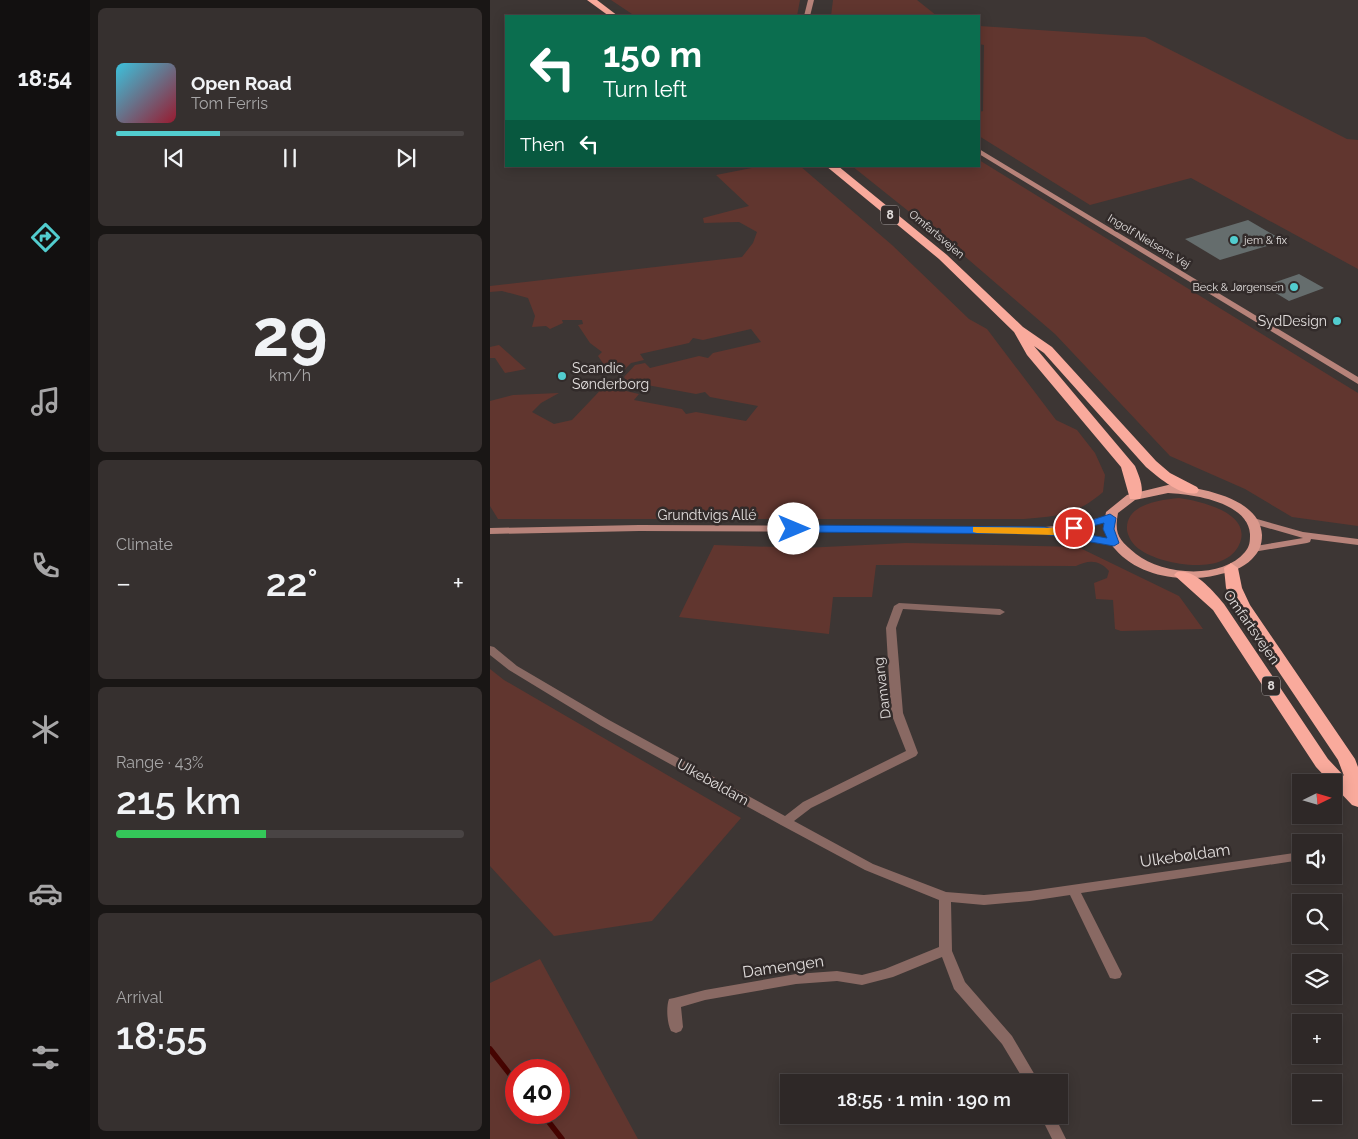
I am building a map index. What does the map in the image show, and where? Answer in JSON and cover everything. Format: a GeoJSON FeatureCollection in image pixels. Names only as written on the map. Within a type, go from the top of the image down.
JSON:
{"type":"FeatureCollection","features":[{"type":"Feature","properties":{"kind":"highway"},"geometry":{"type":"LineString","coordinates":[[591,0],[613,15]]}},
{"type":"Feature","properties":{"kind":"highway","name":"Omfartsvejen"},"geometry":{"type":"LineString","coordinates":[[832,167],[943,257],[1018,330],[1048,350],[1151,464],[1165,476],[1192,490]]}},
{"type":"Feature","properties":{"kind":"highway","name":"Omfartsvejen"},"geometry":{"type":"LineString","coordinates":[[1018,330],[1031,352],[1128,466],[1134,481],[1135,496]]}},
{"type":"Feature","properties":{"kind":"highway","name":"Omfartsvejen"},"geometry":{"type":"LineString","coordinates":[[1231,568],[1234,588],[1242,605],[1346,759],[1358,788]]}},
{"type":"Feature","properties":{"kind":"highway","name":"Omfartsvejen"},"geometry":{"type":"LineString","coordinates":[[1182,575],[1206,593],[1219,607],[1322,764],[1358,801]]}},
{"type":"Feature","properties":{"kind":"main road","name":"8"},"geometry":{"type":"LineString","coordinates":[[1110,518],[1117,508],[1135,496],[1162,490],[1192,490],[1212,495],[1231,503],[1250,520]]}},
{"type":"Feature","properties":{"kind":"main road"},"geometry":{"type":"LineString","coordinates":[[1110,518],[1109,529],[1114,543]]}},
{"type":"Feature","properties":{"kind":"main road"},"geometry":{"type":"LineString","coordinates":[[1250,520],[1256,531],[1253,549]]}},
{"type":"Feature","properties":{"kind":"main road","name":"8"},"geometry":{"type":"LineString","coordinates":[[1114,543],[1126,556],[1146,566],[1182,575],[1208,574],[1231,568],[1248,556],[1253,549]]}},
{"type":"Feature","properties":{"kind":"street"},"geometry":{"type":"LineString","coordinates":[[807,15],[811,0]]}},
{"type":"Feature","properties":{"kind":"street","name":"Ingolf Nielsens Vej"},"geometry":{"type":"LineString","coordinates":[[980,152],[1358,381]]}},
{"type":"Feature","properties":{"kind":"street","name":"Grundtvigs Allé"},"geometry":{"type":"LineString","coordinates":[[490,531],[639,528],[1044,530],[1074,528],[1110,518]]}},
{"type":"Feature","properties":{"kind":"street"},"geometry":{"type":"LineString","coordinates":[[1250,520],[1316,538],[1358,542]]}},
{"type":"Feature","properties":{"kind":"street","name":"Grundtvigs Allé"},"geometry":{"type":"LineString","coordinates":[[1044,530],[1114,543]]}},
{"type":"Feature","properties":{"kind":"street"},"geometry":{"type":"LineString","coordinates":[[1253,549],[1316,538]]}},
{"type":"Feature","properties":{"kind":"street","name":"Damvang"},"geometry":{"type":"LineString","coordinates":[[785,822],[807,805],[912,752],[898,713],[891,628],[899,606],[1000,612]]}},
{"type":"Feature","properties":{"kind":"street","name":"Ulkebøldam"},"geometry":{"type":"LineString","coordinates":[[490,649],[513,668],[605,723],[785,822],[869,867],[945,897],[984,900],[1292,857]]}},
{"type":"Feature","properties":{"kind":"street"},"geometry":{"type":"LineString","coordinates":[[1073,889],[1114,974]]}},
{"type":"Feature","properties":{"kind":"street"},"geometry":{"type":"LineString","coordinates":[[945,897],[946,951],[959,985],[1007,1040],[1027,1074]]}},
{"type":"Feature","properties":{"kind":"street","name":"Damengen"},"geometry":{"type":"LineString","coordinates":[[676,1027],[674,1003],[705,995],[796,979],[838,976],[862,980],[888,973],[932,954],[946,951]]}},
{"type":"Feature","properties":{"kind":"street"},"geometry":{"type":"LineString","coordinates":[[1052,1124],[1059,1139]]}},
{"type":"Feature","properties":{"kind":"shaded area"},"geometry":{"type":"Polygon","coordinates":[[[611,0],[800,0],[797,15],[634,15],[611,0]]]}},
{"type":"Feature","properties":{"kind":"shaded area"},"geometry":{"type":"Polygon","coordinates":[[[833,0],[917,0],[936,15],[831,15],[833,0]]]}},
{"type":"Feature","properties":{"kind":"shaded area"},"geometry":{"type":"Polygon","coordinates":[[[980,26],[1145,37],[1347,139],[1358,140],[1358,269],[1191,178],[1090,205],[980,137],[980,112],[983,111],[984,45],[980,44],[980,26]]]}},
{"type":"Feature","properties":{"kind":"shaded area"},"geometry":{"type":"Polygon","coordinates":[[[980,161],[1358,393],[1358,526],[1292,517],[1245,489],[1170,456],[1055,334],[962,254],[853,167],[980,167],[980,161]]]}},
{"type":"Feature","properties":{"kind":"shaded area"},"geometry":{"type":"Polygon","coordinates":[[[757,167],[801,167],[892,245],[969,319],[987,329],[1056,420],[1077,430],[1095,453],[1105,475],[1103,492],[1084,506],[1075,510],[1047,517],[1024,519],[498,519],[490,506],[490,401],[513,395],[559,393],[541,403],[532,412],[554,424],[572,420],[611,379],[618,379],[626,391],[639,394],[634,400],[682,409],[686,414],[696,412],[746,421],[758,406],[710,397],[705,392],[696,394],[647,385],[641,391],[631,389],[624,377],[635,365],[645,363],[650,368],[699,356],[708,358],[713,353],[761,342],[751,329],[703,340],[693,338],[689,343],[640,354],[644,360],[631,363],[619,375],[611,375],[598,356],[602,352],[590,343],[578,325],[583,324],[582,320],[562,320],[563,323],[550,329],[546,326],[532,327],[535,316],[528,298],[502,291],[490,292],[490,286],[742,257],[753,243],[757,232],[739,222],[704,223],[703,218],[749,206],[716,175],[757,167]]]}},
{"type":"Feature","properties":{"kind":"shaded area"},"geometry":{"type":"Polygon","coordinates":[[[499,345],[526,369],[505,373],[495,358],[490,358],[490,347],[499,345]]]}},
{"type":"Feature","properties":{"kind":"shaded area"},"geometry":{"type":"Polygon","coordinates":[[[1179,498],[1211,506],[1232,517],[1239,525],[1242,534],[1239,545],[1231,555],[1207,565],[1192,565],[1162,560],[1149,555],[1135,545],[1127,530],[1128,521],[1132,514],[1145,505],[1179,498]]]}},
{"type":"Feature","properties":{"kind":"shaded area"},"geometry":{"type":"Polygon","coordinates":[[[906,543],[1078,547],[1179,596],[1203,629],[1121,631],[1115,629],[1113,600],[1096,599],[1094,583],[1107,578],[1109,571],[1101,564],[1093,562],[1076,566],[876,565],[872,597],[833,597],[829,634],[679,617],[714,545],[804,548],[906,543]]]}},
{"type":"Feature","properties":{"kind":"shaded area"},"geometry":{"type":"Polygon","coordinates":[[[490,669],[504,680],[741,818],[652,921],[554,936],[490,866],[490,669]]]}},
{"type":"Feature","properties":{"kind":"shaded area"},"geometry":{"type":"Polygon","coordinates":[[[540,959],[638,1139],[490,1139],[490,983],[540,959]]]}},
{"type":"Feature","properties":{"kind":"building","name":"jem & fix"},"geometry":{"type":"Polygon","coordinates":[[[1248,220],[1284,241],[1220,260],[1185,239],[1248,220]]]}},
{"type":"Feature","properties":{"kind":"building","name":"Beck & Jørgensen"},"geometry":{"type":"Polygon","coordinates":[[[1299,274],[1324,288],[1289,301],[1264,286],[1299,274]]]}},
{"type":"Feature","properties":{"kind":"waterway"},"geometry":{"type":"LineString","coordinates":[[490,1049],[505,1068]]}},
{"type":"Feature","properties":{"kind":"waterway"},"geometry":{"type":"LineString","coordinates":[[550,1124],[562,1139]]}},
{"type":"Feature","properties":{"kind":"slow traffic"},"geometry":{"type":"LineString","coordinates":[[977,530],[1054,531]]}},
{"type":"Feature","properties":{"kind":"place","name":"jem & fix"},"geometry":{"type":"Point","coordinates":[1234,240]}},
{"type":"Feature","properties":{"kind":"place","name":"Beck & Jørgensen"},"geometry":{"type":"Point","coordinates":[1294,287]}},
{"type":"Feature","properties":{"kind":"place","name":"SydDesign"},"geometry":{"type":"Point","coordinates":[1337,321]}},
{"type":"Feature","properties":{"kind":"place","name":"Scandic Sønderborg"},"geometry":{"type":"Point","coordinates":[562,376]}},
{"type":"Feature","properties":{"kind":"route"},"geometry":{"type":"LineString","coordinates":[[794,529],[1044,530],[1080,535],[1114,543],[1110,536],[1110,518],[1074,528]]}}]}
